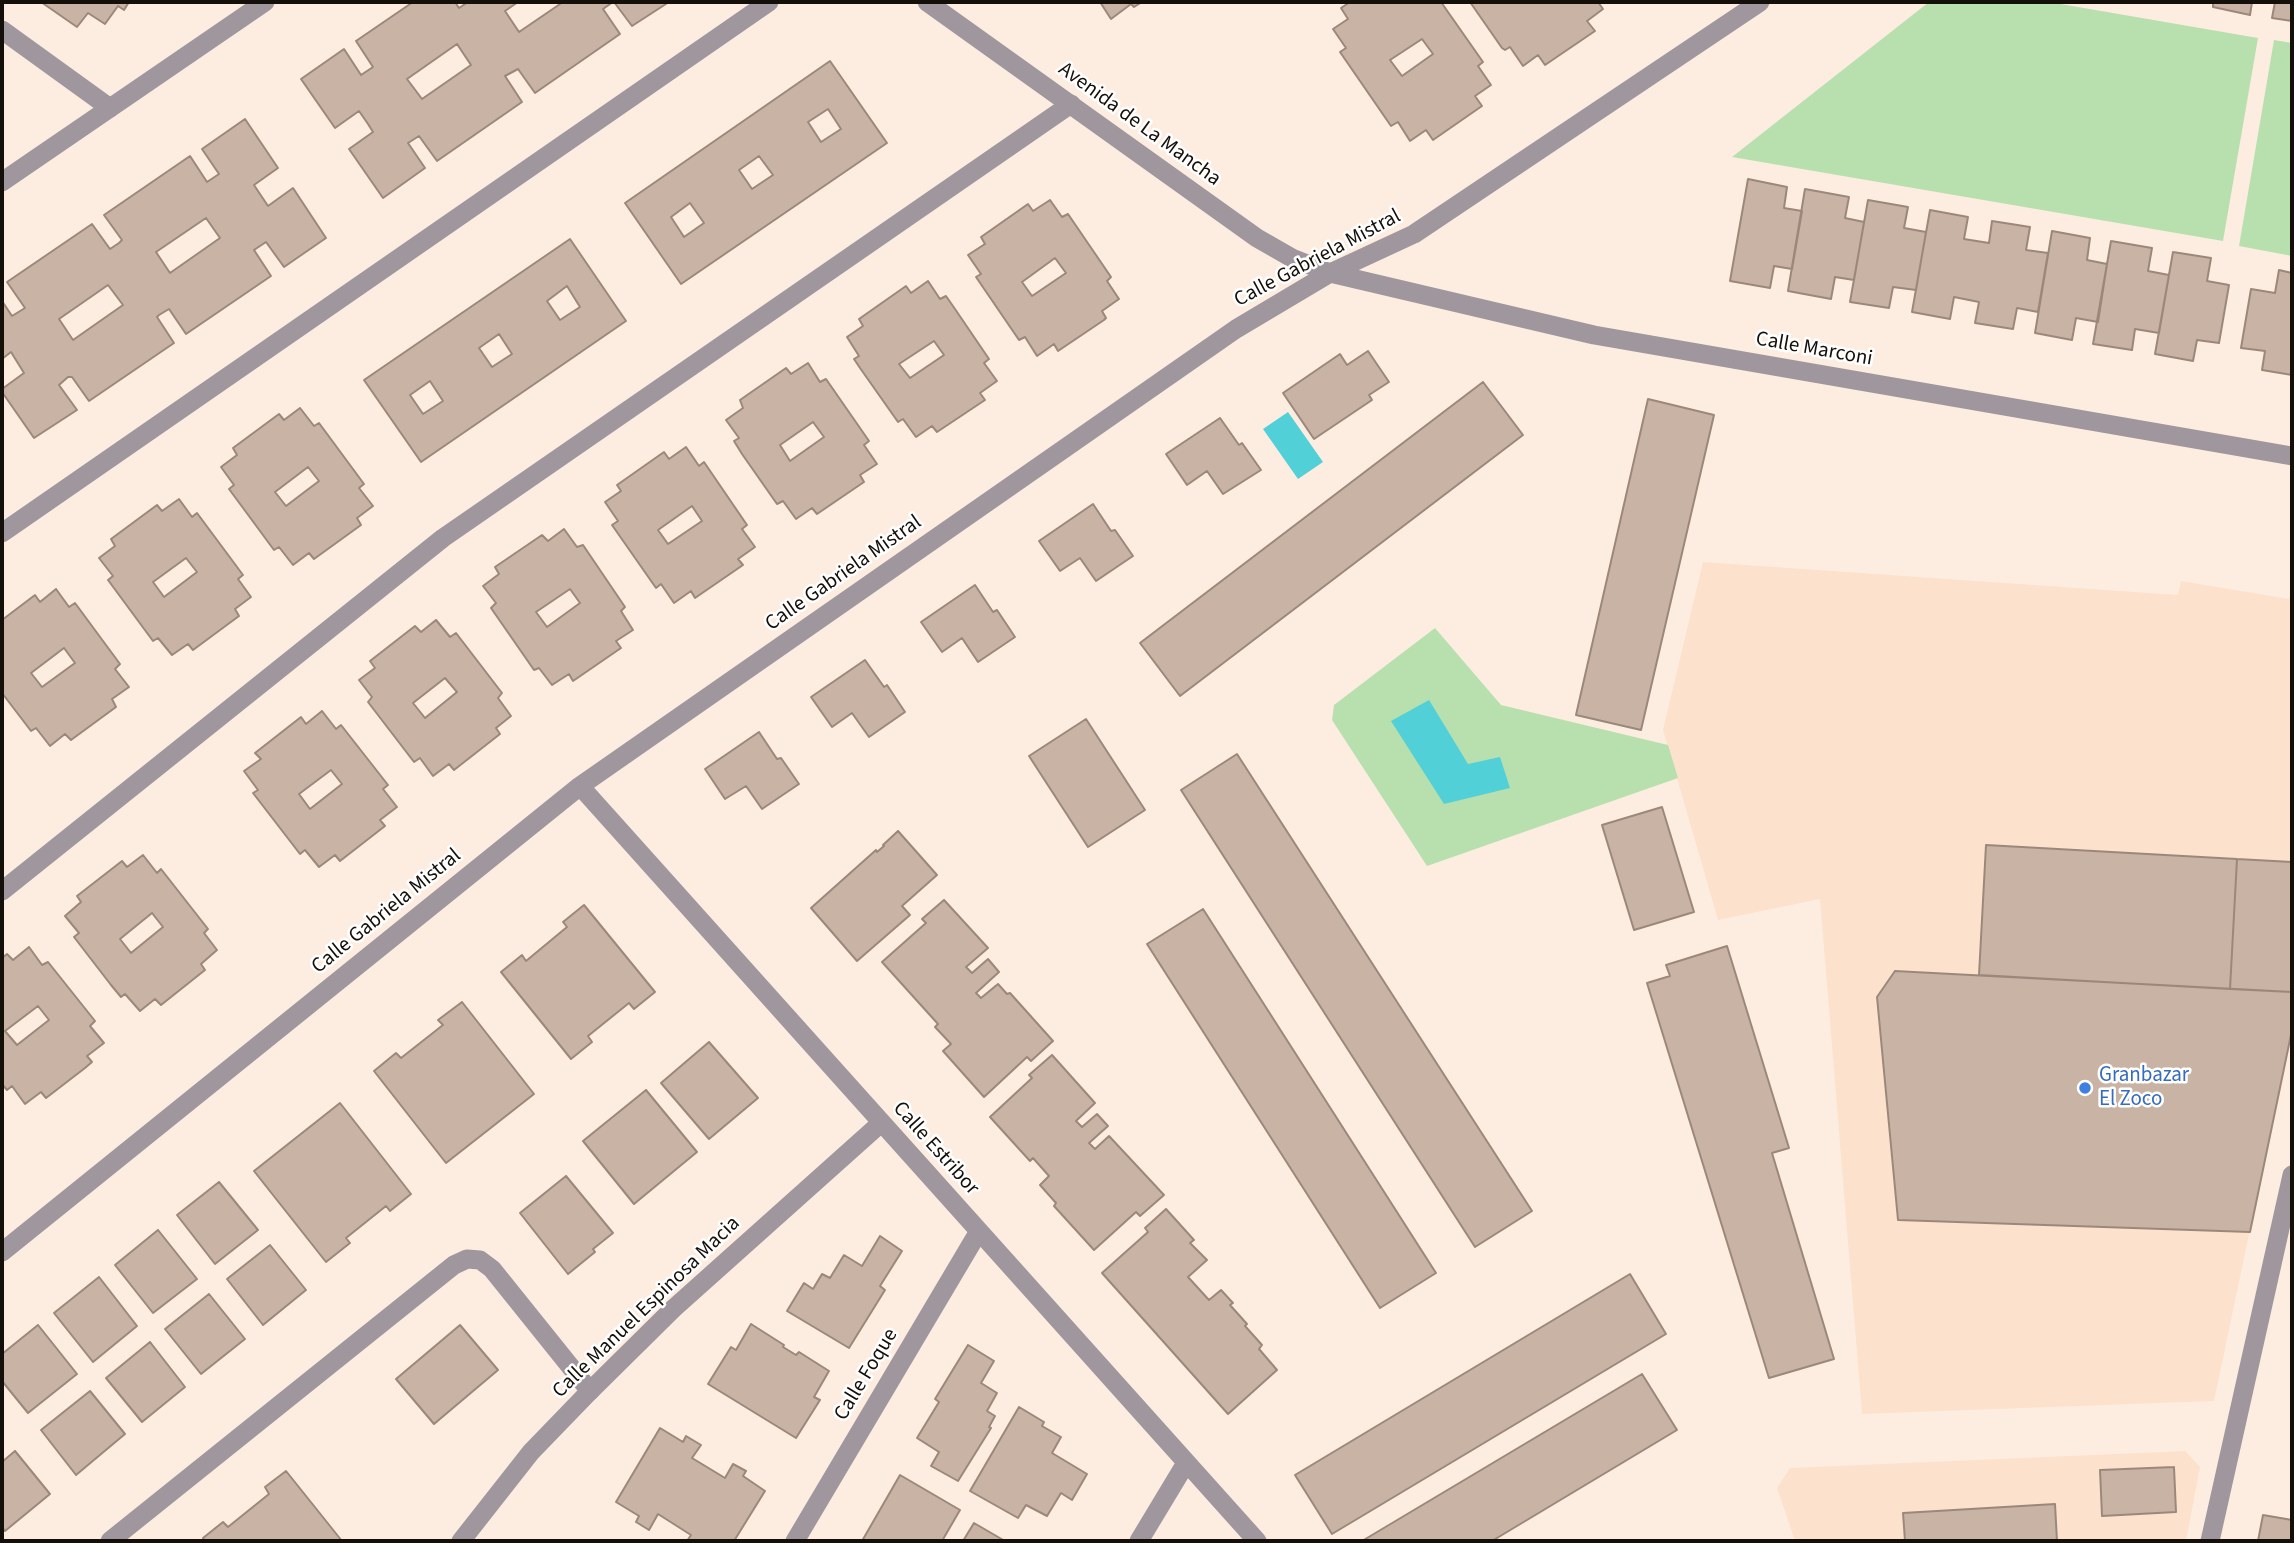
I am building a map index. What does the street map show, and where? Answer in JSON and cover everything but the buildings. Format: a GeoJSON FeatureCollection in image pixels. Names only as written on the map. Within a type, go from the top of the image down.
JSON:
{"type":"FeatureCollection","features":[{"type":"Feature","properties":{"kind":"street"},"geometry":{"type":"LineString","coordinates":[[2,181],[265,2]]}},
{"type":"Feature","properties":{"kind":"street"},"geometry":{"type":"LineString","coordinates":[[2,533],[769,2]]}},
{"type":"Feature","properties":{"kind":"street","name":"Avenida de La Mancha"},"geometry":{"type":"LineString","coordinates":[[928,2],[1257,237],[1292,258],[1330,273]]}},
{"type":"Feature","properties":{"kind":"street","name":"Calle Gabriela Mistral"},"geometry":{"type":"LineString","coordinates":[[2,1252],[580,786],[1204,351],[1330,273],[1414,234],[1760,2]]}},
{"type":"Feature","properties":{"kind":"street"},"geometry":{"type":"LineString","coordinates":[[2,30],[110,108]]}},
{"type":"Feature","properties":{"kind":"street"},"geometry":{"type":"LineString","coordinates":[[2,891],[443,538],[1071,104]]}},
{"type":"Feature","properties":{"kind":"street","name":"Calle Marconi"},"geometry":{"type":"LineString","coordinates":[[1330,273],[1594,335],[2292,456]]}},
{"type":"Feature","properties":{"kind":"street","name":"Calle Estribor"},"geometry":{"type":"LineString","coordinates":[[580,786],[1257,1541]]}},
{"type":"Feature","properties":{"kind":"street","name":"Calle Manuel Espinosa Macia"},"geometry":{"type":"LineString","coordinates":[[461,1541],[531,1452],[590,1391],[674,1309],[881,1123]]}},
{"type":"Feature","properties":{"kind":"street"},"geometry":{"type":"LineString","coordinates":[[2210,1541],[2292,1175]]}},
{"type":"Feature","properties":{"kind":"street","name":"Calle Foque"},"geometry":{"type":"LineString","coordinates":[[794,1541],[979,1231]]}},
{"type":"Feature","properties":{"kind":"street"},"geometry":{"type":"LineString","coordinates":[[110,1541],[443,1273],[467,1259],[480,1261],[492,1269],[590,1391]]}},
{"type":"Feature","properties":{"kind":"street"},"geometry":{"type":"LineString","coordinates":[[1139,1541],[1186,1462]]}},
{"type":"Feature","properties":{"kind":"shaded area"},"geometry":{"type":"Polygon","coordinates":[[[1703,562],[2178,595],[2181,581],[2289,599],[2292,582],[2292,1030],[2214,1401],[1862,1414],[1820,899],[1718,920],[1663,730],[1703,562]]]}},
{"type":"Feature","properties":{"kind":"shaded area"},"geometry":{"type":"Polygon","coordinates":[[[2185,1451],[2200,1467],[2186,1541],[1795,1541],[1777,1488],[1790,1468],[2185,1451]]]}},
{"type":"Feature","properties":{"kind":"green space"},"geometry":{"type":"Polygon","coordinates":[[[1929,2],[2049,2],[2258,38],[2223,241],[1732,157],[1929,2]]]}},
{"type":"Feature","properties":{"kind":"green space"},"geometry":{"type":"Polygon","coordinates":[[[2274,40],[2292,43],[2292,256],[2239,246],[2274,40]]]}},
{"type":"Feature","properties":{"kind":"green space"},"geometry":{"type":"Polygon","coordinates":[[[1435,628],[1501,705],[1668,745],[1678,778],[1427,866],[1332,720],[1334,705],[1435,628]]]}},
{"type":"Feature","properties":{"kind":"water"},"geometry":{"type":"Polygon","coordinates":[[[1288,412],[1323,462],[1298,479],[1263,429],[1288,412]]]}},
{"type":"Feature","properties":{"kind":"water"},"geometry":{"type":"Polygon","coordinates":[[[1429,700],[1468,764],[1500,757],[1510,788],[1444,804],[1391,721],[1429,700]]]}},
{"type":"Feature","properties":{"kind":"place","name":"Granbazar El Zoco"},"geometry":{"type":"Point","coordinates":[2085,1088]}}]}
